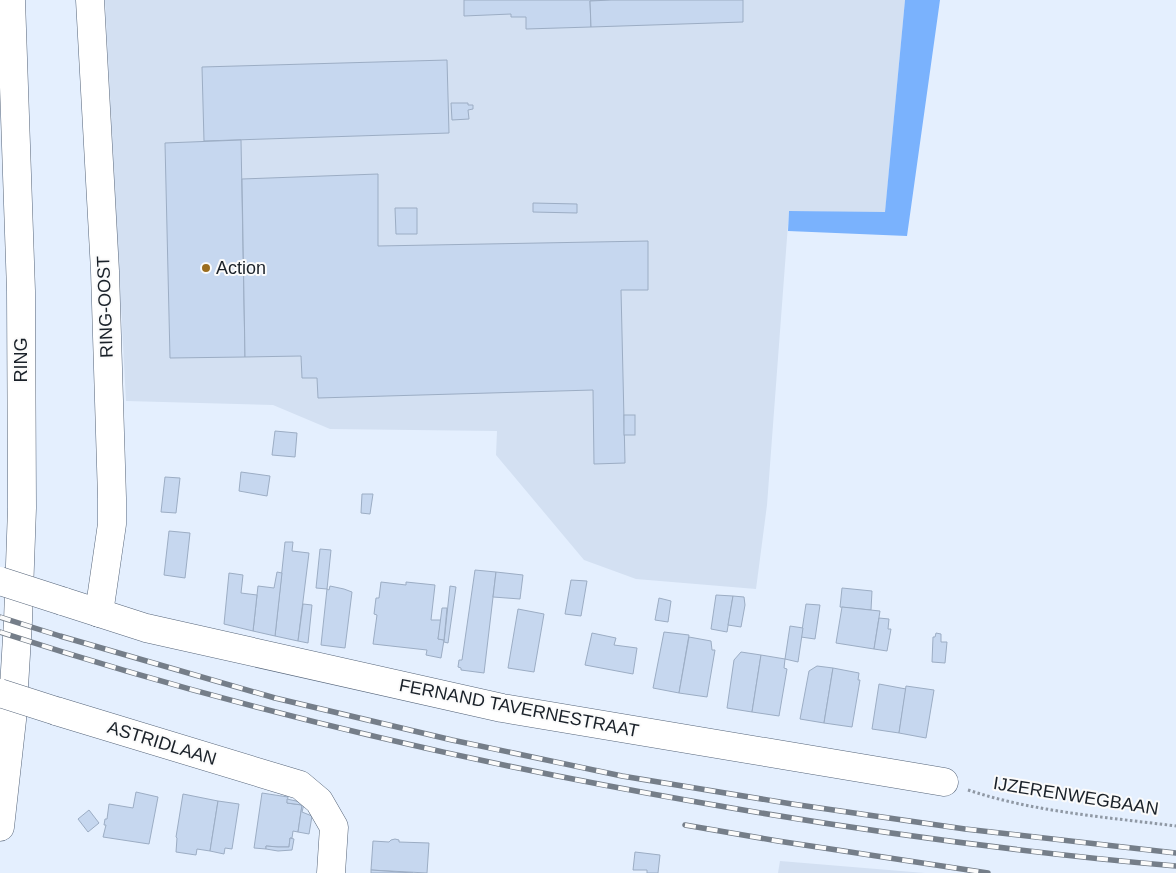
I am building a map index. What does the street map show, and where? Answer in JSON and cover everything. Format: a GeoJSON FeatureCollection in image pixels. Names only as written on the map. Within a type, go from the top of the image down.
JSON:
{"type":"FeatureCollection","features":[{"type":"Feature","properties":{"kind":"main road","name":"RING"},"geometry":{"type":"LineString","coordinates":[[0,826],[12,720],[18,621],[22,498],[21,291],[11,0]]}},
{"type":"Feature","properties":{"kind":"main road","name":"RING-OOST"},"geometry":{"type":"LineString","coordinates":[[90,0],[104,271],[112,498],[112,524],[99,612]]}},
{"type":"Feature","properties":{"kind":"main road","name":"FERNAND TAVERNESTRAAT"},"geometry":{"type":"LineString","coordinates":[[0,582],[146,628],[502,708],[944,782]]}},
{"type":"Feature","properties":{"kind":"main road","name":"ASTRIDLAAN"},"geometry":{"type":"LineString","coordinates":[[0,693],[300,785],[320,801],[334,827],[331,873]]}},
{"type":"Feature","properties":{"kind":"path","name":"IJZERENWEGBAAN"},"geometry":{"type":"LineString","coordinates":[[944,782],[991,798],[1056,810],[1176,826]]}},
{"type":"Feature","properties":{"kind":"shaded area"},"geometry":{"type":"Polygon","coordinates":[[[105,0],[905,0],[885,213],[789,211],[767,505],[756,589],[636,579],[584,560],[496,455],[497,431],[330,429],[273,405],[126,401],[105,0]]]}},
{"type":"Feature","properties":{"kind":"shaded area"},"geometry":{"type":"Polygon","coordinates":[[[905,0],[940,0],[907,236],[788,231],[789,211],[885,212],[905,0]]]}},
{"type":"Feature","properties":{"kind":"shaded area"},"geometry":{"type":"Polygon","coordinates":[[[780,861],[925,873],[778,873],[780,861]]]}},
{"type":"Feature","properties":{"kind":"building"},"geometry":{"type":"Polygon","coordinates":[[[464,0],[611,1],[590,1],[591,27],[526,29],[526,17],[511,17],[511,14],[464,16],[464,0]]]}},
{"type":"Feature","properties":{"kind":"building"},"geometry":{"type":"Polygon","coordinates":[[[743,0],[743,22],[591,27],[590,1],[743,0]]]}},
{"type":"Feature","properties":{"kind":"building"},"geometry":{"type":"Polygon","coordinates":[[[447,60],[449,133],[204,141],[202,67],[447,60]]]}},
{"type":"Feature","properties":{"kind":"building"},"geometry":{"type":"Polygon","coordinates":[[[451,103],[468,103],[468,105],[473,105],[473,109],[468,110],[469,119],[452,120],[451,103]]]}},
{"type":"Feature","properties":{"kind":"building","name":"Action"},"geometry":{"type":"Polygon","coordinates":[[[241,140],[245,357],[170,358],[165,143],[241,140]]]}},
{"type":"Feature","properties":{"kind":"building"},"geometry":{"type":"Polygon","coordinates":[[[378,174],[378,246],[648,241],[648,290],[621,290],[625,463],[594,464],[593,390],[318,398],[317,378],[302,378],[301,356],[245,357],[242,179],[378,174]]]}},
{"type":"Feature","properties":{"kind":"building"},"geometry":{"type":"Polygon","coordinates":[[[533,203],[577,204],[577,213],[533,212],[533,203]]]}},
{"type":"Feature","properties":{"kind":"building"},"geometry":{"type":"Polygon","coordinates":[[[395,208],[417,208],[417,234],[396,234],[395,208]]]}},
{"type":"Feature","properties":{"kind":"building"},"geometry":{"type":"Polygon","coordinates":[[[624,415],[635,415],[635,435],[624,435],[624,415]]]}},
{"type":"Feature","properties":{"kind":"building"},"geometry":{"type":"Polygon","coordinates":[[[275,431],[297,433],[295,457],[272,455],[275,431]]]}},
{"type":"Feature","properties":{"kind":"building"},"geometry":{"type":"Polygon","coordinates":[[[241,472],[270,476],[267,496],[239,491],[241,472]]]}},
{"type":"Feature","properties":{"kind":"building"},"geometry":{"type":"Polygon","coordinates":[[[165,477],[180,478],[176,513],[161,512],[165,477]]]}},
{"type":"Feature","properties":{"kind":"building"},"geometry":{"type":"Polygon","coordinates":[[[362,494],[373,494],[370,514],[361,513],[362,494]]]}},
{"type":"Feature","properties":{"kind":"building"},"geometry":{"type":"Polygon","coordinates":[[[169,531],[190,533],[185,578],[164,575],[169,531]]]}},
{"type":"Feature","properties":{"kind":"building"},"geometry":{"type":"Polygon","coordinates":[[[285,542],[293,542],[292,551],[309,553],[298,641],[275,636],[285,542]]]}},
{"type":"Feature","properties":{"kind":"building"},"geometry":{"type":"Polygon","coordinates":[[[320,549],[331,550],[327,589],[316,588],[320,549]]]}},
{"type":"Feature","properties":{"kind":"building"},"geometry":{"type":"Polygon","coordinates":[[[475,570],[496,572],[484,673],[461,670],[458,667],[459,660],[462,660],[475,570]]]}},
{"type":"Feature","properties":{"kind":"building"},"geometry":{"type":"Polygon","coordinates":[[[277,572],[282,573],[275,636],[253,631],[258,586],[274,588],[277,572]]]}},
{"type":"Feature","properties":{"kind":"building"},"geometry":{"type":"Polygon","coordinates":[[[496,572],[523,575],[520,599],[493,597],[496,572]]]}},
{"type":"Feature","properties":{"kind":"building"},"geometry":{"type":"Polygon","coordinates":[[[229,573],[243,575],[241,593],[257,595],[253,631],[224,624],[229,573]]]}},
{"type":"Feature","properties":{"kind":"building"},"geometry":{"type":"Polygon","coordinates":[[[571,580],[587,581],[581,616],[565,614],[571,580]]]}},
{"type":"Feature","properties":{"kind":"building"},"geometry":{"type":"Polygon","coordinates":[[[381,582],[406,585],[406,582],[435,585],[431,620],[441,620],[438,639],[444,640],[441,658],[426,655],[427,650],[373,644],[377,615],[374,614],[376,598],[379,598],[381,582]]]}},
{"type":"Feature","properties":{"kind":"building"},"geometry":{"type":"Polygon","coordinates":[[[330,586],[352,592],[345,648],[321,645],[327,589],[329,590],[330,586]]]}},
{"type":"Feature","properties":{"kind":"building"},"geometry":{"type":"Polygon","coordinates":[[[450,586],[456,587],[448,643],[444,642],[450,586]]]}},
{"type":"Feature","properties":{"kind":"building"},"geometry":{"type":"Polygon","coordinates":[[[842,588],[872,591],[871,610],[840,607],[842,588]]]}},
{"type":"Feature","properties":{"kind":"building"},"geometry":{"type":"Polygon","coordinates":[[[716,595],[733,596],[727,632],[711,629],[716,595]]]}},
{"type":"Feature","properties":{"kind":"building"},"geometry":{"type":"Polygon","coordinates":[[[733,596],[744,597],[745,605],[741,627],[728,625],[733,596]]]}},
{"type":"Feature","properties":{"kind":"building"},"geometry":{"type":"Polygon","coordinates":[[[659,598],[671,601],[668,622],[655,620],[659,598]]]}},
{"type":"Feature","properties":{"kind":"building"},"geometry":{"type":"Polygon","coordinates":[[[303,604],[312,605],[308,643],[298,641],[303,604]]]}},
{"type":"Feature","properties":{"kind":"building"},"geometry":{"type":"Polygon","coordinates":[[[806,604],[820,605],[815,639],[801,637],[806,604]]]}},
{"type":"Feature","properties":{"kind":"building"},"geometry":{"type":"Polygon","coordinates":[[[842,607],[880,611],[874,649],[836,643],[842,607]]]}},
{"type":"Feature","properties":{"kind":"building"},"geometry":{"type":"Polygon","coordinates":[[[442,608],[447,608],[444,640],[438,639],[442,608]]]}},
{"type":"Feature","properties":{"kind":"building"},"geometry":{"type":"Polygon","coordinates":[[[518,609],[544,614],[534,672],[508,668],[518,609]]]}},
{"type":"Feature","properties":{"kind":"building"},"geometry":{"type":"Polygon","coordinates":[[[879,618],[889,619],[888,629],[891,629],[887,651],[874,649],[879,618]]]}},
{"type":"Feature","properties":{"kind":"building"},"geometry":{"type":"Polygon","coordinates":[[[790,626],[803,628],[798,662],[785,659],[790,626]]]}},
{"type":"Feature","properties":{"kind":"building"},"geometry":{"type":"Polygon","coordinates":[[[664,632],[689,635],[679,693],[653,688],[664,632]]]}},
{"type":"Feature","properties":{"kind":"building"},"geometry":{"type":"Polygon","coordinates":[[[592,633],[616,638],[614,645],[637,648],[633,674],[585,665],[592,633]]]}},
{"type":"Feature","properties":{"kind":"building"},"geometry":{"type":"Polygon","coordinates":[[[936,633],[941,634],[941,642],[947,642],[945,663],[932,662],[933,637],[935,637],[936,633]]]}},
{"type":"Feature","properties":{"kind":"building"},"geometry":{"type":"Polygon","coordinates":[[[689,637],[711,641],[712,650],[715,650],[707,697],[679,693],[689,637]]]}},
{"type":"Feature","properties":{"kind":"building"},"geometry":{"type":"Polygon","coordinates":[[[741,652],[761,655],[752,712],[727,708],[734,660],[741,652]]]}},
{"type":"Feature","properties":{"kind":"building"},"geometry":{"type":"Polygon","coordinates":[[[761,655],[785,659],[784,668],[787,669],[779,716],[752,712],[761,655]]]}},
{"type":"Feature","properties":{"kind":"building"},"geometry":{"type":"Polygon","coordinates":[[[817,666],[833,668],[824,723],[800,719],[809,671],[817,666]]]}},
{"type":"Feature","properties":{"kind":"building"},"geometry":{"type":"Polygon","coordinates":[[[833,668],[859,673],[858,680],[860,680],[852,727],[824,723],[833,668]]]}},
{"type":"Feature","properties":{"kind":"building"},"geometry":{"type":"Polygon","coordinates":[[[879,684],[906,689],[899,733],[872,729],[879,684]]]}},
{"type":"Feature","properties":{"kind":"building"},"geometry":{"type":"Polygon","coordinates":[[[906,686],[934,690],[926,738],[899,733],[906,686]]]}},
{"type":"Feature","properties":{"kind":"building"},"geometry":{"type":"Polygon","coordinates":[[[136,792],[158,797],[149,844],[103,837],[109,804],[133,808],[136,792]]]}},
{"type":"Feature","properties":{"kind":"building"},"geometry":{"type":"Polygon","coordinates":[[[262,793],[288,797],[287,803],[302,805],[298,832],[293,831],[289,847],[266,846],[266,849],[254,848],[262,793]]]}},
{"type":"Feature","properties":{"kind":"building"},"geometry":{"type":"Polygon","coordinates":[[[183,794],[218,801],[210,851],[197,849],[196,855],[176,852],[176,837],[183,794]]]}},
{"type":"Feature","properties":{"kind":"building"},"geometry":{"type":"Polygon","coordinates":[[[287,799],[304,804],[302,812],[312,816],[309,834],[298,832],[302,805],[287,803],[287,799]]]}},
{"type":"Feature","properties":{"kind":"building"},"geometry":{"type":"Polygon","coordinates":[[[218,801],[239,804],[232,849],[225,848],[224,854],[210,851],[218,801]]]}},
{"type":"Feature","properties":{"kind":"building"},"geometry":{"type":"Polygon","coordinates":[[[89,810],[99,823],[88,832],[78,819],[89,810]]]}},
{"type":"Feature","properties":{"kind":"building"},"geometry":{"type":"Polygon","coordinates":[[[290,838],[294,839],[292,850],[278,851],[266,849],[266,846],[289,847],[290,838]]]}},
{"type":"Feature","properties":{"kind":"building"},"geometry":{"type":"Polygon","coordinates":[[[395,839],[399,840],[399,842],[429,843],[427,873],[371,870],[373,841],[389,842],[395,839]]]}},
{"type":"Feature","properties":{"kind":"building"},"geometry":{"type":"Polygon","coordinates":[[[635,852],[660,855],[658,873],[647,873],[647,870],[633,870],[635,852]]]}},
{"type":"Feature","properties":{"kind":"building"},"geometry":{"type":"Polygon","coordinates":[[[371,870],[413,873],[371,873],[371,870]]]}},
{"type":"Feature","properties":{"kind":"railway"},"geometry":{"type":"LineString","coordinates":[[0,617],[275,698],[452,740],[622,776],[792,804],[965,829],[1176,853]]}},
{"type":"Feature","properties":{"kind":"railway"},"geometry":{"type":"LineString","coordinates":[[0,632],[172,684],[259,707],[433,750],[521,769],[697,802],[876,831],[996,847],[1176,866]]}},
{"type":"Feature","properties":{"kind":"railway"},"geometry":{"type":"LineString","coordinates":[[685,825],[988,873]]}},
{"type":"Feature","properties":{"kind":"place","name":"Action"},"geometry":{"type":"Point","coordinates":[206,268]}}]}
